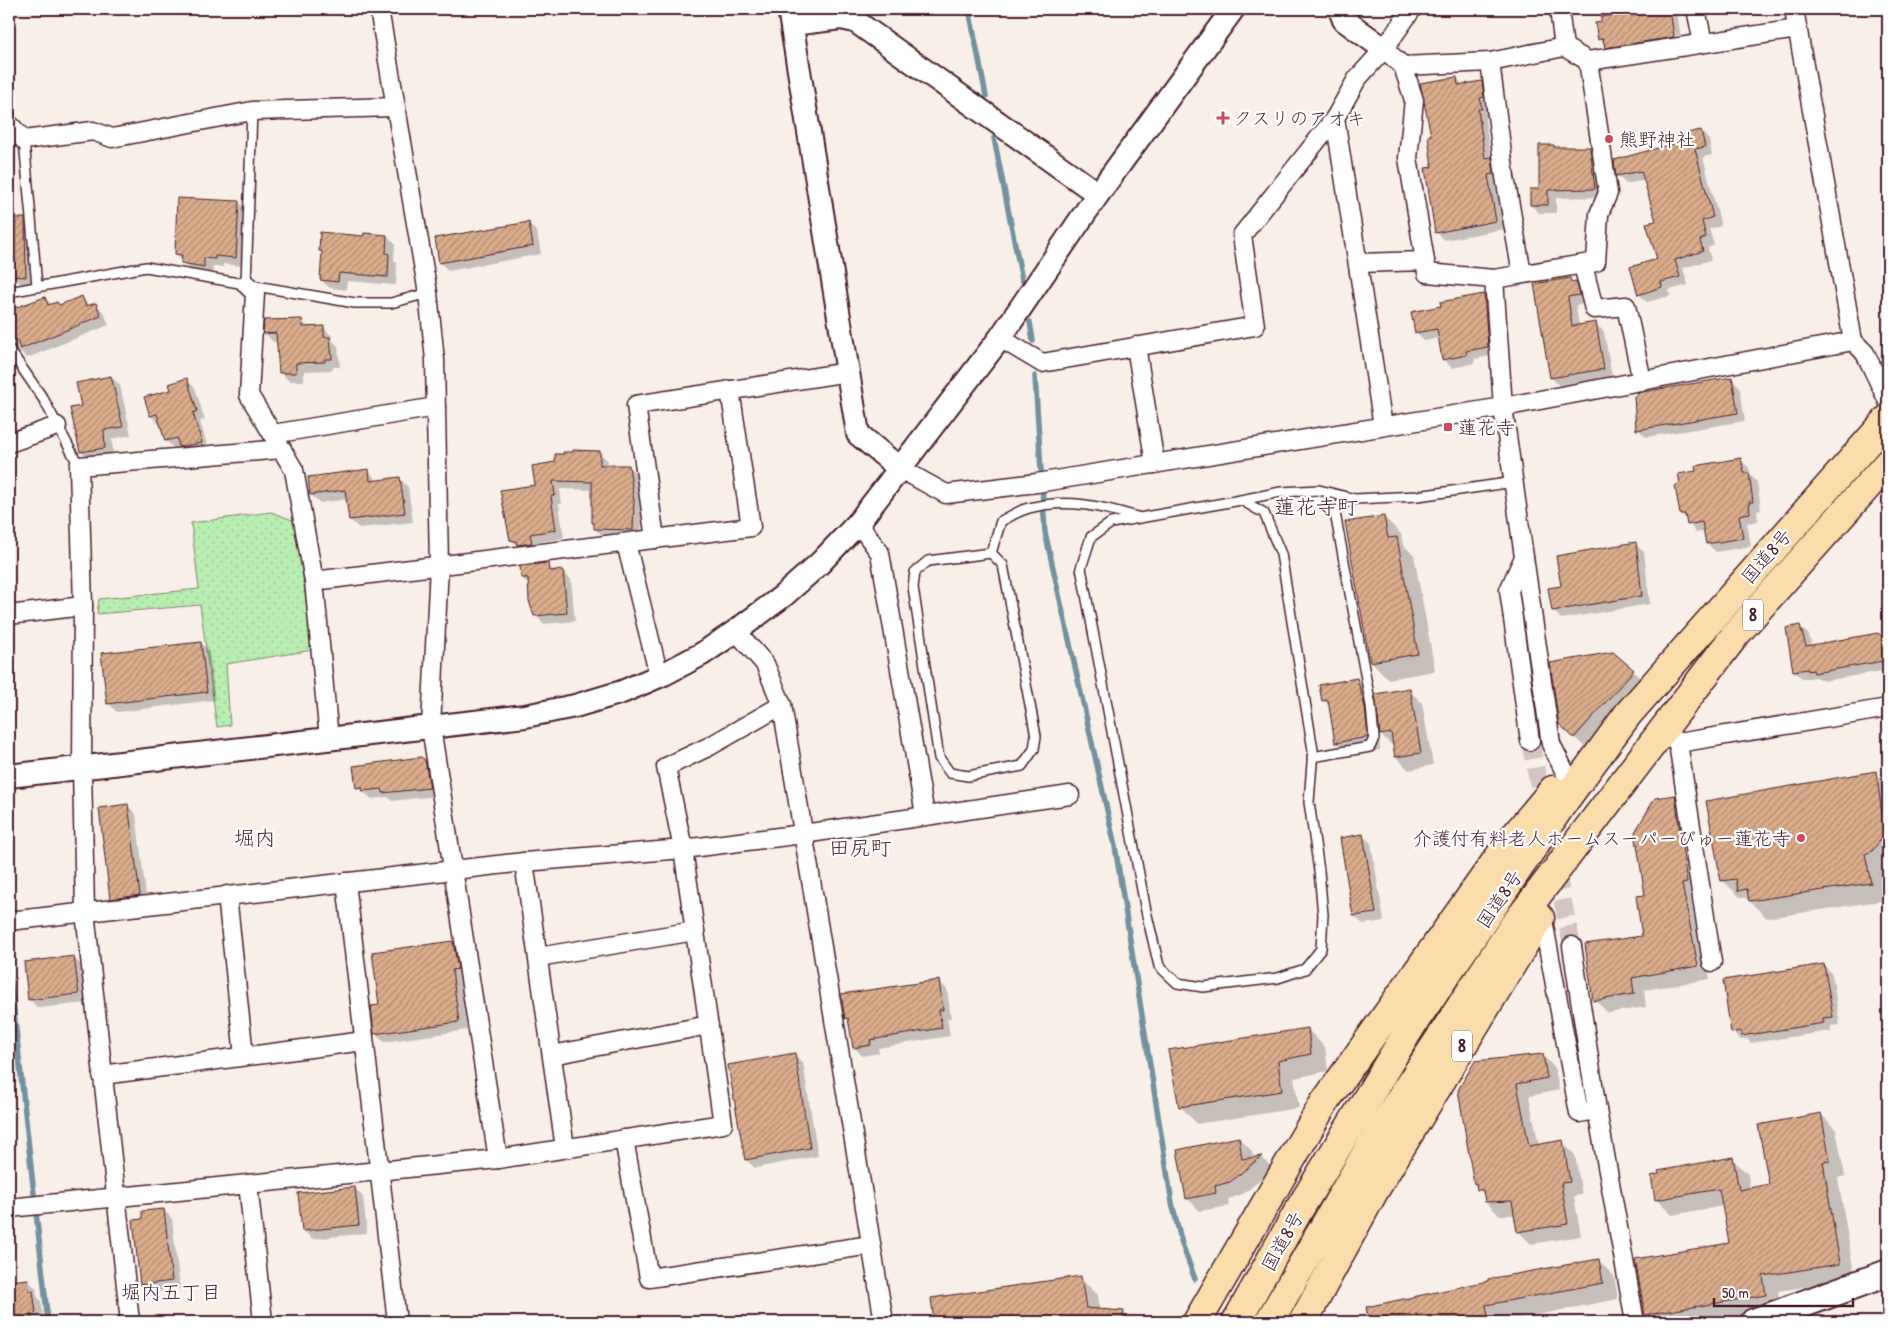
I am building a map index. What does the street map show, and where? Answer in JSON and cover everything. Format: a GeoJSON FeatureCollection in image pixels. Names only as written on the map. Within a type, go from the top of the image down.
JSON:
{"type":"FeatureCollection","features":[{"type":"Feature","properties":{"kind":"highway","name":"国道8号"},"geometry":{"type":"LineString","coordinates":[[1236,1322],[1300,1208],[1412,1025],[1563,804],[1628,714],[1888,419]]}},
{"type":"Feature","properties":{"kind":"highway","name":"国道8号"},"geometry":{"type":"LineString","coordinates":[[1269,1322],[1380,1128],[1513,927],[1628,774],[1670,736],[1736,634],[1888,463]]}},
{"type":"Feature","properties":{"kind":"highway","name":"8"},"geometry":{"type":"LineString","coordinates":[[1197,1322],[1324,1102],[1508,844],[1566,774],[1628,714]]}},
{"type":"Feature","properties":{"kind":"highway","name":"8"},"geometry":{"type":"LineString","coordinates":[[1304,1322],[1373,1193],[1628,774]]}},
{"type":"Feature","properties":{"kind":"main road"},"geometry":{"type":"LineString","coordinates":[[1754,1322],[1888,1273]]}},
{"type":"Feature","properties":{"kind":"street"},"geometry":{"type":"LineString","coordinates":[[379,9],[428,293],[435,360],[439,566],[431,727],[498,1159]]}},
{"type":"Feature","properties":{"kind":"street"},"geometry":{"type":"LineString","coordinates":[[9,776],[525,716],[575,706],[622,692],[702,654],[783,596],[820,563],[858,523],[898,468],[1000,338],[1098,194],[1233,9]]}},
{"type":"Feature","properties":{"kind":"street"},"geometry":{"type":"LineString","coordinates":[[1340,9],[1344,20],[1384,48],[1403,66],[1414,100],[1408,158],[1427,273],[1494,279],[1596,262],[1599,214],[1608,193],[1588,61]]}},
{"type":"Feature","properties":{"kind":"street"},"geometry":{"type":"LineString","coordinates":[[1000,338],[1042,363],[1255,326],[1242,235],[1335,118],[1357,79],[1384,48],[1412,9]]}},
{"type":"Feature","properties":{"kind":"street"},"geometry":{"type":"LineString","coordinates":[[1559,9],[1564,47]]}},
{"type":"Feature","properties":{"kind":"street"},"geometry":{"type":"LineString","coordinates":[[1696,9],[1703,43]]}},
{"type":"Feature","properties":{"kind":"street"},"geometry":{"type":"LineString","coordinates":[[1794,9],[1853,341],[1865,353],[1888,401]]}},
{"type":"Feature","properties":{"kind":"street"},"geometry":{"type":"LineString","coordinates":[[1098,194],[855,21],[841,18],[791,17],[858,434],[898,468],[946,494],[1155,464],[1503,407],[1853,341]]}},
{"type":"Feature","properties":{"kind":"street"},"geometry":{"type":"LineString","coordinates":[[1403,66],[1490,62],[1564,47],[1588,61],[1797,29]]}},
{"type":"Feature","properties":{"kind":"street"},"geometry":{"type":"LineString","coordinates":[[1490,62],[1505,177],[1522,274]]}},
{"type":"Feature","properties":{"kind":"street"},"geometry":{"type":"LineString","coordinates":[[9,124],[24,140],[93,132],[112,138],[252,111],[395,107]]}},
{"type":"Feature","properties":{"kind":"street"},"geometry":{"type":"LineString","coordinates":[[1335,118],[1384,426]]}},
{"type":"Feature","properties":{"kind":"street"},"geometry":{"type":"LineString","coordinates":[[1358,264],[1425,261]]}},
{"type":"Feature","properties":{"kind":"street"},"geometry":{"type":"LineString","coordinates":[[1583,265],[1594,309],[1626,306],[1642,381]]}},
{"type":"Feature","properties":{"kind":"street"},"geometry":{"type":"LineString","coordinates":[[1494,279],[1503,407],[1551,744],[1566,774]]}},
{"type":"Feature","properties":{"kind":"street"},"geometry":{"type":"LineString","coordinates":[[246,284],[255,293],[249,395],[294,470],[314,582],[329,739]]}},
{"type":"Feature","properties":{"kind":"street"},"geometry":{"type":"LineString","coordinates":[[1136,346],[1155,464]]}},
{"type":"Feature","properties":{"kind":"street"},"geometry":{"type":"LineString","coordinates":[[655,539],[636,405],[848,372]]}},
{"type":"Feature","properties":{"kind":"street"},"geometry":{"type":"LineString","coordinates":[[314,582],[751,527],[730,390]]}},
{"type":"Feature","properties":{"kind":"street"},"geometry":{"type":"LineString","coordinates":[[130,1322],[85,912],[82,768],[83,606],[79,466],[278,442],[436,407]]}},
{"type":"Feature","properties":{"kind":"street"},"geometry":{"type":"LineString","coordinates":[[9,443],[58,426]]}},
{"type":"Feature","properties":{"kind":"street"},"geometry":{"type":"LineString","coordinates":[[858,523],[880,553],[925,815]]}},
{"type":"Feature","properties":{"kind":"street"},"geometry":{"type":"LineString","coordinates":[[626,543],[659,676]]}},
{"type":"Feature","properties":{"kind":"street"},"geometry":{"type":"LineString","coordinates":[[1524,557],[1509,590],[1530,741]]}},
{"type":"Feature","properties":{"kind":"street"},"geometry":{"type":"LineString","coordinates":[[9,615],[83,606]]}},
{"type":"Feature","properties":{"kind":"street"},"geometry":{"type":"LineString","coordinates":[[736,631],[765,664],[782,705],[884,1322]]}},
{"type":"Feature","properties":{"kind":"street"},"geometry":{"type":"LineString","coordinates":[[9,1208],[498,1159],[723,1124],[683,849],[666,767],[710,746],[782,705]]}},
{"type":"Feature","properties":{"kind":"street"},"geometry":{"type":"LineString","coordinates":[[1712,962],[1670,736],[1888,708]]}},
{"type":"Feature","properties":{"kind":"street"},"geometry":{"type":"LineString","coordinates":[[9,921],[524,862],[683,849],[803,834],[1070,795]]}},
{"type":"Feature","properties":{"kind":"street"},"geometry":{"type":"LineString","coordinates":[[524,862],[565,1148]]}},
{"type":"Feature","properties":{"kind":"street"},"geometry":{"type":"LineString","coordinates":[[346,882],[397,1322]]}},
{"type":"Feature","properties":{"kind":"street"},"geometry":{"type":"LineString","coordinates":[[227,895],[244,1056]]}},
{"type":"Feature","properties":{"kind":"street"},"geometry":{"type":"LineString","coordinates":[[1542,916],[1578,1113],[1597,1110]]}},
{"type":"Feature","properties":{"kind":"street"},"geometry":{"type":"LineString","coordinates":[[538,957],[695,931]]}},
{"type":"Feature","properties":{"kind":"street"},"geometry":{"type":"LineString","coordinates":[[1572,946],[1597,1110],[1635,1322]]}},
{"type":"Feature","properties":{"kind":"street"},"geometry":{"type":"LineString","coordinates":[[552,1056],[709,1025]]}},
{"type":"Feature","properties":{"kind":"street"},"geometry":{"type":"LineString","coordinates":[[102,1075],[364,1041]]}},
{"type":"Feature","properties":{"kind":"street"},"geometry":{"type":"LineString","coordinates":[[624,1139],[649,1278],[871,1245]]}},
{"type":"Feature","properties":{"kind":"street"},"geometry":{"type":"LineString","coordinates":[[248,1184],[263,1322]]}},
{"type":"Feature","properties":{"kind":"lane"},"geometry":{"type":"LineString","coordinates":[[246,284],[252,111]]}},
{"type":"Feature","properties":{"kind":"lane"},"geometry":{"type":"LineString","coordinates":[[24,140],[38,286]]}},
{"type":"Feature","properties":{"kind":"lane"},"geometry":{"type":"LineString","coordinates":[[9,292],[146,267],[355,303],[391,303],[428,293]]}},
{"type":"Feature","properties":{"kind":"lane"},"geometry":{"type":"LineString","coordinates":[[9,350],[44,400],[79,466]]}},
{"type":"Feature","properties":{"kind":"lane"},"geometry":{"type":"LineString","coordinates":[[1241,500],[1264,514],[1280,554],[1312,757],[1308,802],[1319,871],[1323,915],[1321,948],[1305,969],[1278,978],[1203,987],[1177,983],[1159,966],[1081,568],[1091,537],[1111,523],[1281,492],[1319,490],[1355,499],[1418,496],[1514,482]]}},
{"type":"Feature","properties":{"kind":"lane"},"geometry":{"type":"LineString","coordinates":[[1312,757],[1370,747],[1374,738],[1370,706],[1335,513],[1340,505],[1355,499]]}},
{"type":"Feature","properties":{"kind":"lane"},"geometry":{"type":"LineString","coordinates":[[991,553],[1001,521],[1027,508],[1059,503],[1092,505],[1139,518]]}},
{"type":"Feature","properties":{"kind":"lane"},"geometry":{"type":"LineString","coordinates":[[991,553],[1003,565],[1036,736],[1034,749],[1022,766],[968,776],[950,773],[939,758],[912,587],[915,572],[928,562],[991,553]]}},
{"type":"Feature","properties":{"kind":"green space"},"geometry":{"type":"Polygon","coordinates":[[[271,512],[295,521],[313,650],[226,664],[230,725],[217,727],[200,605],[97,614],[99,599],[199,589],[191,523],[271,512]]]}},
{"type":"Feature","properties":{"kind":"building"},"geometry":{"type":"Polygon","coordinates":[[[1649,9],[1670,9],[1674,37],[1605,48],[1603,38],[1598,40],[1595,23],[1601,22],[1601,17],[1649,9]]]}},
{"type":"Feature","properties":{"kind":"building"},"geometry":{"type":"Polygon","coordinates":[[[1457,77],[1458,85],[1482,81],[1484,97],[1480,98],[1482,109],[1478,109],[1485,158],[1492,157],[1494,174],[1488,175],[1496,221],[1435,233],[1425,168],[1432,167],[1428,136],[1431,135],[1420,83],[1457,77]]]}},
{"type":"Feature","properties":{"kind":"building"},"geometry":{"type":"Polygon","coordinates":[[[1701,130],[1705,147],[1695,149],[1713,217],[1702,221],[1706,237],[1700,240],[1703,251],[1675,260],[1680,277],[1661,282],[1662,287],[1638,295],[1630,267],[1657,259],[1646,223],[1656,221],[1641,171],[1616,176],[1614,160],[1684,141],[1683,136],[1687,135],[1687,133],[1701,130]]]}},
{"type":"Feature","properties":{"kind":"building"},"geometry":{"type":"Polygon","coordinates":[[[1539,145],[1590,147],[1595,189],[1548,190],[1548,205],[1530,205],[1530,189],[1539,189],[1539,145]]]}},
{"type":"Feature","properties":{"kind":"building"},"geometry":{"type":"Polygon","coordinates":[[[177,198],[239,201],[236,258],[215,256],[215,259],[204,258],[204,267],[181,263],[182,255],[175,254],[177,198]]]}},
{"type":"Feature","properties":{"kind":"building"},"geometry":{"type":"Polygon","coordinates":[[[9,218],[25,218],[26,277],[12,276],[13,245],[9,245],[9,218]]]}},
{"type":"Feature","properties":{"kind":"building"},"geometry":{"type":"Polygon","coordinates":[[[529,222],[533,246],[439,263],[435,238],[529,222]]]}},
{"type":"Feature","properties":{"kind":"building"},"geometry":{"type":"Polygon","coordinates":[[[320,232],[363,236],[364,233],[387,235],[386,253],[389,254],[388,277],[339,273],[338,282],[320,280],[322,251],[319,251],[320,232]]]}},
{"type":"Feature","properties":{"kind":"building"},"geometry":{"type":"Polygon","coordinates":[[[1570,278],[1571,282],[1576,281],[1580,295],[1568,297],[1572,326],[1596,322],[1604,369],[1550,378],[1534,284],[1570,278]]]}},
{"type":"Feature","properties":{"kind":"building"},"geometry":{"type":"Polygon","coordinates":[[[1484,294],[1488,347],[1466,351],[1467,355],[1442,360],[1437,329],[1415,333],[1411,312],[1441,306],[1440,302],[1484,294]]]}},
{"type":"Feature","properties":{"kind":"building"},"geometry":{"type":"Polygon","coordinates":[[[82,296],[86,306],[96,303],[101,316],[20,349],[17,340],[9,343],[9,310],[45,297],[48,305],[57,302],[59,305],[82,296]]]}},
{"type":"Feature","properties":{"kind":"building"},"geometry":{"type":"Polygon","coordinates":[[[302,319],[303,327],[324,326],[324,337],[330,337],[332,359],[325,359],[325,362],[296,363],[296,373],[279,373],[276,333],[263,334],[264,320],[302,319]]]}},
{"type":"Feature","properties":{"kind":"building"},"geometry":{"type":"Polygon","coordinates":[[[111,376],[123,427],[104,430],[105,448],[80,452],[70,408],[81,406],[76,383],[111,376]]]}},
{"type":"Feature","properties":{"kind":"building"},"geometry":{"type":"Polygon","coordinates":[[[1732,377],[1738,413],[1636,430],[1634,396],[1637,396],[1636,393],[1732,377]]]}},
{"type":"Feature","properties":{"kind":"building"},"geometry":{"type":"Polygon","coordinates":[[[187,378],[197,411],[193,413],[202,443],[179,447],[177,438],[165,441],[157,414],[150,416],[144,397],[171,390],[169,384],[187,378]]]}},
{"type":"Feature","properties":{"kind":"building"},"geometry":{"type":"Polygon","coordinates":[[[573,450],[600,451],[600,465],[629,465],[634,501],[633,530],[594,529],[594,523],[592,523],[592,482],[553,481],[555,495],[551,496],[556,530],[530,534],[532,543],[517,545],[516,541],[510,540],[500,490],[535,485],[532,466],[555,462],[555,454],[573,452],[573,450]]]}},
{"type":"Feature","properties":{"kind":"building"},"geometry":{"type":"Polygon","coordinates":[[[1741,458],[1744,473],[1749,473],[1753,502],[1749,502],[1750,513],[1739,515],[1743,538],[1706,544],[1702,522],[1687,525],[1685,514],[1680,514],[1675,486],[1680,483],[1678,474],[1696,471],[1695,466],[1741,458]]]}},
{"type":"Feature","properties":{"kind":"building"},"geometry":{"type":"Polygon","coordinates":[[[369,469],[370,481],[400,477],[405,513],[349,520],[345,490],[310,495],[308,477],[369,469]]]}},
{"type":"Feature","properties":{"kind":"building"},"geometry":{"type":"Polygon","coordinates":[[[1384,516],[1388,538],[1397,537],[1418,654],[1370,662],[1345,522],[1384,516]]]}},
{"type":"Feature","properties":{"kind":"building"},"geometry":{"type":"Polygon","coordinates":[[[1636,542],[1642,596],[1552,611],[1548,588],[1561,586],[1556,556],[1636,542]]]}},
{"type":"Feature","properties":{"kind":"building"},"geometry":{"type":"Polygon","coordinates":[[[548,563],[549,571],[563,570],[567,613],[534,616],[529,601],[528,578],[521,578],[520,566],[548,563]]]}},
{"type":"Feature","properties":{"kind":"building"},"geometry":{"type":"Polygon","coordinates":[[[1800,625],[1806,646],[1878,633],[1888,642],[1888,658],[1883,658],[1883,661],[1814,673],[1813,670],[1808,671],[1808,669],[1793,671],[1786,628],[1800,625]]]}},
{"type":"Feature","properties":{"kind":"building"},"geometry":{"type":"Polygon","coordinates":[[[201,642],[207,692],[107,704],[101,653],[201,642]]]}},
{"type":"Feature","properties":{"kind":"building"},"geometry":{"type":"Polygon","coordinates":[[[1613,652],[1634,670],[1574,738],[1559,724],[1550,663],[1613,652]]]}},
{"type":"Feature","properties":{"kind":"building"},"geometry":{"type":"Polygon","coordinates":[[[1357,678],[1365,707],[1368,737],[1335,743],[1328,700],[1322,701],[1319,685],[1357,678]]]}},
{"type":"Feature","properties":{"kind":"building"},"geometry":{"type":"Polygon","coordinates":[[[1410,688],[1421,753],[1395,757],[1391,733],[1380,735],[1375,694],[1410,688]]]}},
{"type":"Feature","properties":{"kind":"building"},"geometry":{"type":"Polygon","coordinates":[[[421,757],[425,760],[430,788],[383,793],[382,789],[363,791],[362,787],[356,788],[353,766],[421,757]]]}},
{"type":"Feature","properties":{"kind":"building","name":"介護付有料老人ホームスーパーびゅー蓮花寺"},"geometry":{"type":"Polygon","coordinates":[[[1876,771],[1885,834],[1872,851],[1865,854],[1871,883],[1749,901],[1747,889],[1738,891],[1736,879],[1721,881],[1706,801],[1876,771]]]}},
{"type":"Feature","properties":{"kind":"building"},"geometry":{"type":"Polygon","coordinates":[[[1675,795],[1687,883],[1682,884],[1698,966],[1632,978],[1634,994],[1593,1001],[1585,944],[1642,936],[1636,896],[1645,895],[1635,832],[1655,798],[1675,795]]]}},
{"type":"Feature","properties":{"kind":"building"},"geometry":{"type":"Polygon","coordinates":[[[128,804],[140,895],[110,899],[99,808],[128,804]]]}},
{"type":"Feature","properties":{"kind":"building"},"geometry":{"type":"Polygon","coordinates":[[[1363,834],[1376,913],[1353,916],[1340,838],[1363,834]]]}},
{"type":"Feature","properties":{"kind":"building"},"geometry":{"type":"Polygon","coordinates":[[[453,941],[458,969],[452,970],[459,1022],[374,1034],[371,1006],[379,1005],[372,952],[453,941]]]}},
{"type":"Feature","properties":{"kind":"building"},"geometry":{"type":"Polygon","coordinates":[[[74,956],[79,994],[28,1000],[24,962],[74,956]]]}},
{"type":"Feature","properties":{"kind":"building"},"geometry":{"type":"Polygon","coordinates":[[[1824,964],[1833,1017],[1823,1018],[1824,1023],[1754,1034],[1741,1036],[1741,1031],[1731,1033],[1723,980],[1824,964]]]}},
{"type":"Feature","properties":{"kind":"building"},"geometry":{"type":"Polygon","coordinates":[[[939,980],[943,1010],[939,1010],[942,1028],[870,1040],[871,1045],[853,1048],[848,1018],[845,1019],[841,994],[939,980]]]}},
{"type":"Feature","properties":{"kind":"building"},"geometry":{"type":"Polygon","coordinates":[[[1308,1028],[1311,1054],[1278,1061],[1282,1091],[1179,1107],[1168,1050],[1308,1028]]]}},
{"type":"Feature","properties":{"kind":"building"},"geometry":{"type":"Polygon","coordinates":[[[795,1053],[810,1148],[745,1160],[728,1065],[795,1053]]]}},
{"type":"Feature","properties":{"kind":"building"},"geometry":{"type":"Polygon","coordinates":[[[1543,1054],[1547,1078],[1517,1084],[1529,1146],[1563,1140],[1570,1182],[1561,1183],[1568,1224],[1517,1232],[1512,1201],[1485,1202],[1483,1190],[1477,1190],[1476,1183],[1474,1184],[1458,1090],[1475,1061],[1543,1054]]]}},
{"type":"Feature","properties":{"kind":"building"},"geometry":{"type":"Polygon","coordinates":[[[1821,1113],[1830,1161],[1823,1162],[1840,1264],[1763,1276],[1766,1295],[1645,1315],[1635,1259],[1729,1243],[1719,1189],[1655,1200],[1651,1176],[1659,1174],[1658,1171],[1733,1157],[1739,1190],[1769,1184],[1758,1125],[1821,1113]]]}},
{"type":"Feature","properties":{"kind":"building"},"geometry":{"type":"Polygon","coordinates":[[[1239,1137],[1242,1159],[1262,1156],[1230,1182],[1215,1186],[1216,1193],[1186,1199],[1177,1150],[1239,1137]]]}},
{"type":"Feature","properties":{"kind":"building"},"geometry":{"type":"Polygon","coordinates":[[[355,1187],[359,1225],[302,1231],[298,1193],[355,1187]]]}},
{"type":"Feature","properties":{"kind":"building"},"geometry":{"type":"Polygon","coordinates":[[[164,1209],[172,1281],[140,1285],[133,1220],[142,1219],[142,1211],[164,1209]]]}},
{"type":"Feature","properties":{"kind":"building"},"geometry":{"type":"Polygon","coordinates":[[[1599,1259],[1603,1283],[1486,1305],[1489,1322],[1369,1322],[1366,1307],[1488,1281],[1488,1279],[1599,1259]]]}},
{"type":"Feature","properties":{"kind":"building"},"geometry":{"type":"Polygon","coordinates":[[[1081,1276],[1086,1308],[1124,1311],[1123,1322],[934,1322],[931,1298],[1081,1276]]]}},
{"type":"Feature","properties":{"kind":"building"},"geometry":{"type":"Polygon","coordinates":[[[28,1279],[29,1291],[33,1291],[36,1313],[31,1314],[32,1322],[9,1322],[9,1281],[28,1279]]]}},
{"type":"Feature","properties":{"kind":"waterway"},"geometry":{"type":"LineString","coordinates":[[969,9],[986,96]]}},
{"type":"Feature","properties":{"kind":"waterway"},"geometry":{"type":"LineString","coordinates":[[994,138],[1022,280]]}},
{"type":"Feature","properties":{"kind":"waterway"},"geometry":{"type":"LineString","coordinates":[[1030,322],[1033,341]]}},
{"type":"Feature","properties":{"kind":"waterway"},"geometry":{"type":"LineString","coordinates":[[1035,376],[1045,532],[1115,846],[1172,1203],[1182,1244],[1195,1279]]}},
{"type":"Feature","properties":{"kind":"waterway"},"geometry":{"type":"LineString","coordinates":[[9,966],[48,1322]]}},
{"type":"Feature","properties":{"kind":"tunnel"},"geometry":{"type":"LineString","coordinates":[[1530,741],[1572,946]]}},
{"type":"Feature","properties":{"kind":"place","name":"クスリのアオキ"},"geometry":{"type":"Point","coordinates":[1223,118]}},
{"type":"Feature","properties":{"kind":"place","name":"熊野神社"},"geometry":{"type":"Point","coordinates":[1609,139]}},
{"type":"Feature","properties":{"kind":"place","name":"蓮花寺"},"geometry":{"type":"Point","coordinates":[1448,427]}},
{"type":"Feature","properties":{"kind":"place","name":"介護付有料老人ホームスーパーびゅー蓮花寺"},"geometry":{"type":"Point","coordinates":[1801,838]}},
{"type":"Feature","properties":{"kind":"district","name":"蓮花寺町"},"geometry":{"type":"Point","coordinates":[1316,507]}},
{"type":"Feature","properties":{"kind":"district","name":"堀内"},"geometry":{"type":"Point","coordinates":[255,838]}},
{"type":"Feature","properties":{"kind":"district","name":"田尻町"},"geometry":{"type":"Point","coordinates":[860,848]}},
{"type":"Feature","properties":{"kind":"district","name":"堀内五丁目"},"geometry":{"type":"Point","coordinates":[171,1292]}}]}
